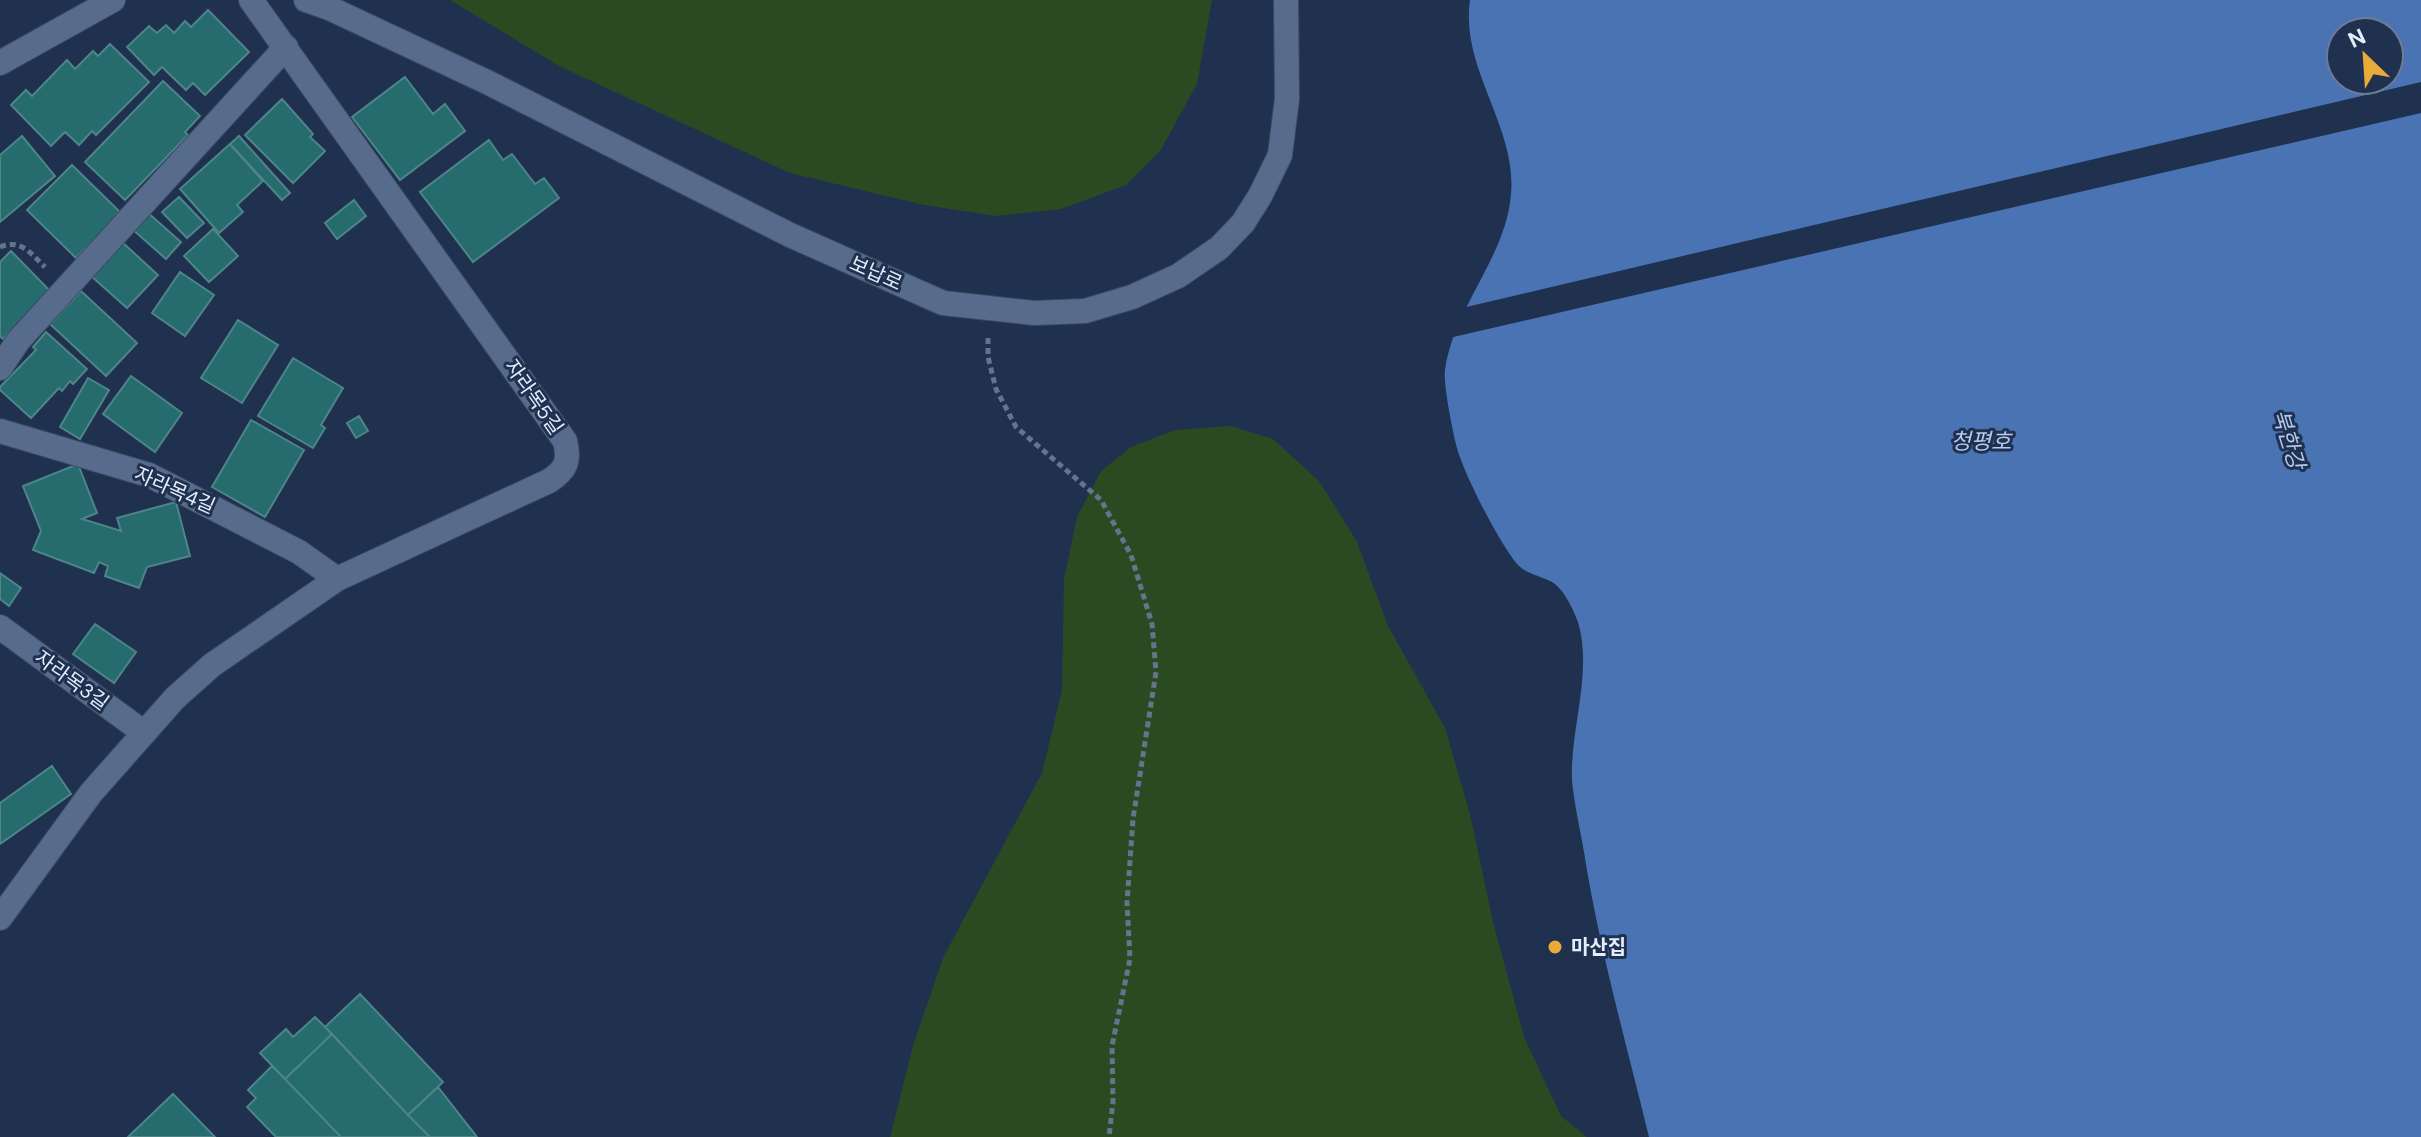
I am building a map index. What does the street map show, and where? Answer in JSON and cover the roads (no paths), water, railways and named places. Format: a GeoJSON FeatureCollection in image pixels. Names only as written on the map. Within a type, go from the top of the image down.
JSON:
{"type":"FeatureCollection","features":[{"type":"Feature","properties":{"kind":"street"},"geometry":{"type":"LineString","coordinates":[[0,63],[113,0]]}},
{"type":"Feature","properties":{"kind":"street","name":"자라목5길"},"geometry":{"type":"LineString","coordinates":[[0,918],[91,793],[175,698],[212,665],[337,579],[549,481],[566,465],[568,455],[565,441],[251,0]]}},
{"type":"Feature","properties":{"kind":"street","name":"보납로"},"geometry":{"type":"LineString","coordinates":[[306,0],[487,82],[790,235],[943,303],[1034,313],[1085,311],[1132,297],[1178,276],[1219,248],[1243,223],[1280,155],[1287,99],[1286,0]]}},
{"type":"Feature","properties":{"kind":"street"},"geometry":{"type":"LineString","coordinates":[[0,368],[18,341],[66,287],[286,47]]}},
{"type":"Feature","properties":{"kind":"street","name":"자라목4길"},"geometry":{"type":"LineString","coordinates":[[0,431],[149,475],[299,552],[337,579]]}},
{"type":"Feature","properties":{"kind":"street","name":"자라목3길"},"geometry":{"type":"LineString","coordinates":[[0,627],[143,732]]}},
{"type":"Feature","properties":{"kind":"water","name":"청평호"},"geometry":{"type":"Polygon","coordinates":[[[1470,0],[2421,0],[2421,1137],[1649,1137],[1605,959],[1574,798],[1572,760],[1583,661],[1578,622],[1560,589],[1519,566],[1511,557],[1467,475],[1455,441],[1449,409],[1445,370],[1450,347],[1458,324],[1500,240],[1511,194],[1511,169],[1506,145],[1473,50],[1469,25],[1470,0]]]}},
{"type":"Feature","properties":{"kind":"place","name":"마산집"},"geometry":{"type":"Point","coordinates":[1555,947]}},
{"type":"Feature","properties":{"kind":"water label","name":"북한강"},"geometry":{"type":"Point","coordinates":[2289,439]}}]}
